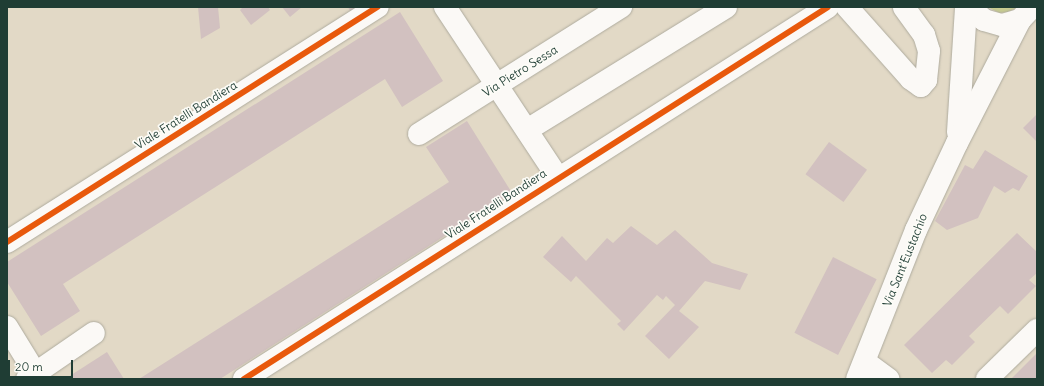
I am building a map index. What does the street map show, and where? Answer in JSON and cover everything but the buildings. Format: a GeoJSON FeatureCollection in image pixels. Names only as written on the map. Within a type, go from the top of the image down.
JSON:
{"type":"FeatureCollection","features":[{"type":"Feature","properties":{"kind":"street","name":"Viale Fratelli Bandiera"},"geometry":{"type":"LineString","coordinates":[[7,242],[378,7]]}},
{"type":"Feature","properties":{"kind":"street"},"geometry":{"type":"LineString","coordinates":[[445,7],[558,178]]}},
{"type":"Feature","properties":{"kind":"street","name":"Via Pietro Sessa"},"geometry":{"type":"LineString","coordinates":[[419,134],[621,7]]}},
{"type":"Feature","properties":{"kind":"street"},"geometry":{"type":"LineString","coordinates":[[527,130],[726,7]]}},
{"type":"Feature","properties":{"kind":"street","name":"Viale Fratelli Bandiera"},"geometry":{"type":"LineString","coordinates":[[244,379],[828,7]]}},
{"type":"Feature","properties":{"kind":"street"},"geometry":{"type":"LineString","coordinates":[[847,7],[911,79],[921,86],[926,80],[929,51],[924,35],[904,7]]}},
{"type":"Feature","properties":{"kind":"street","name":"Via Sant'Eustachio"},"geometry":{"type":"LineString","coordinates":[[957,143],[966,7]]}},
{"type":"Feature","properties":{"kind":"street"},"geometry":{"type":"LineString","coordinates":[[970,7],[976,15],[992,23],[1002,25],[1030,12]]}},
{"type":"Feature","properties":{"kind":"street","name":"Via Sant'Eustachio"},"geometry":{"type":"LineString","coordinates":[[861,370],[916,230],[957,143],[1030,12]]}},
{"type":"Feature","properties":{"kind":"street"},"geometry":{"type":"LineString","coordinates":[[7,327],[34,377],[94,333]]}},
{"type":"Feature","properties":{"kind":"street"},"geometry":{"type":"LineString","coordinates":[[988,379],[1037,330]]}},
{"type":"Feature","properties":{"kind":"street"},"geometry":{"type":"LineString","coordinates":[[861,370],[888,379]]}},
{"type":"Feature","properties":{"kind":"green space"},"geometry":{"type":"Polygon","coordinates":[[[988,7],[1018,7],[1008,12],[999,13],[988,7]]]}},
{"type":"Feature","properties":{"kind":"cycle path"},"geometry":{"type":"LineString","coordinates":[[7,242],[378,7]]}},
{"type":"Feature","properties":{"kind":"cycle path"},"geometry":{"type":"LineString","coordinates":[[244,379],[828,7]]}}]}
